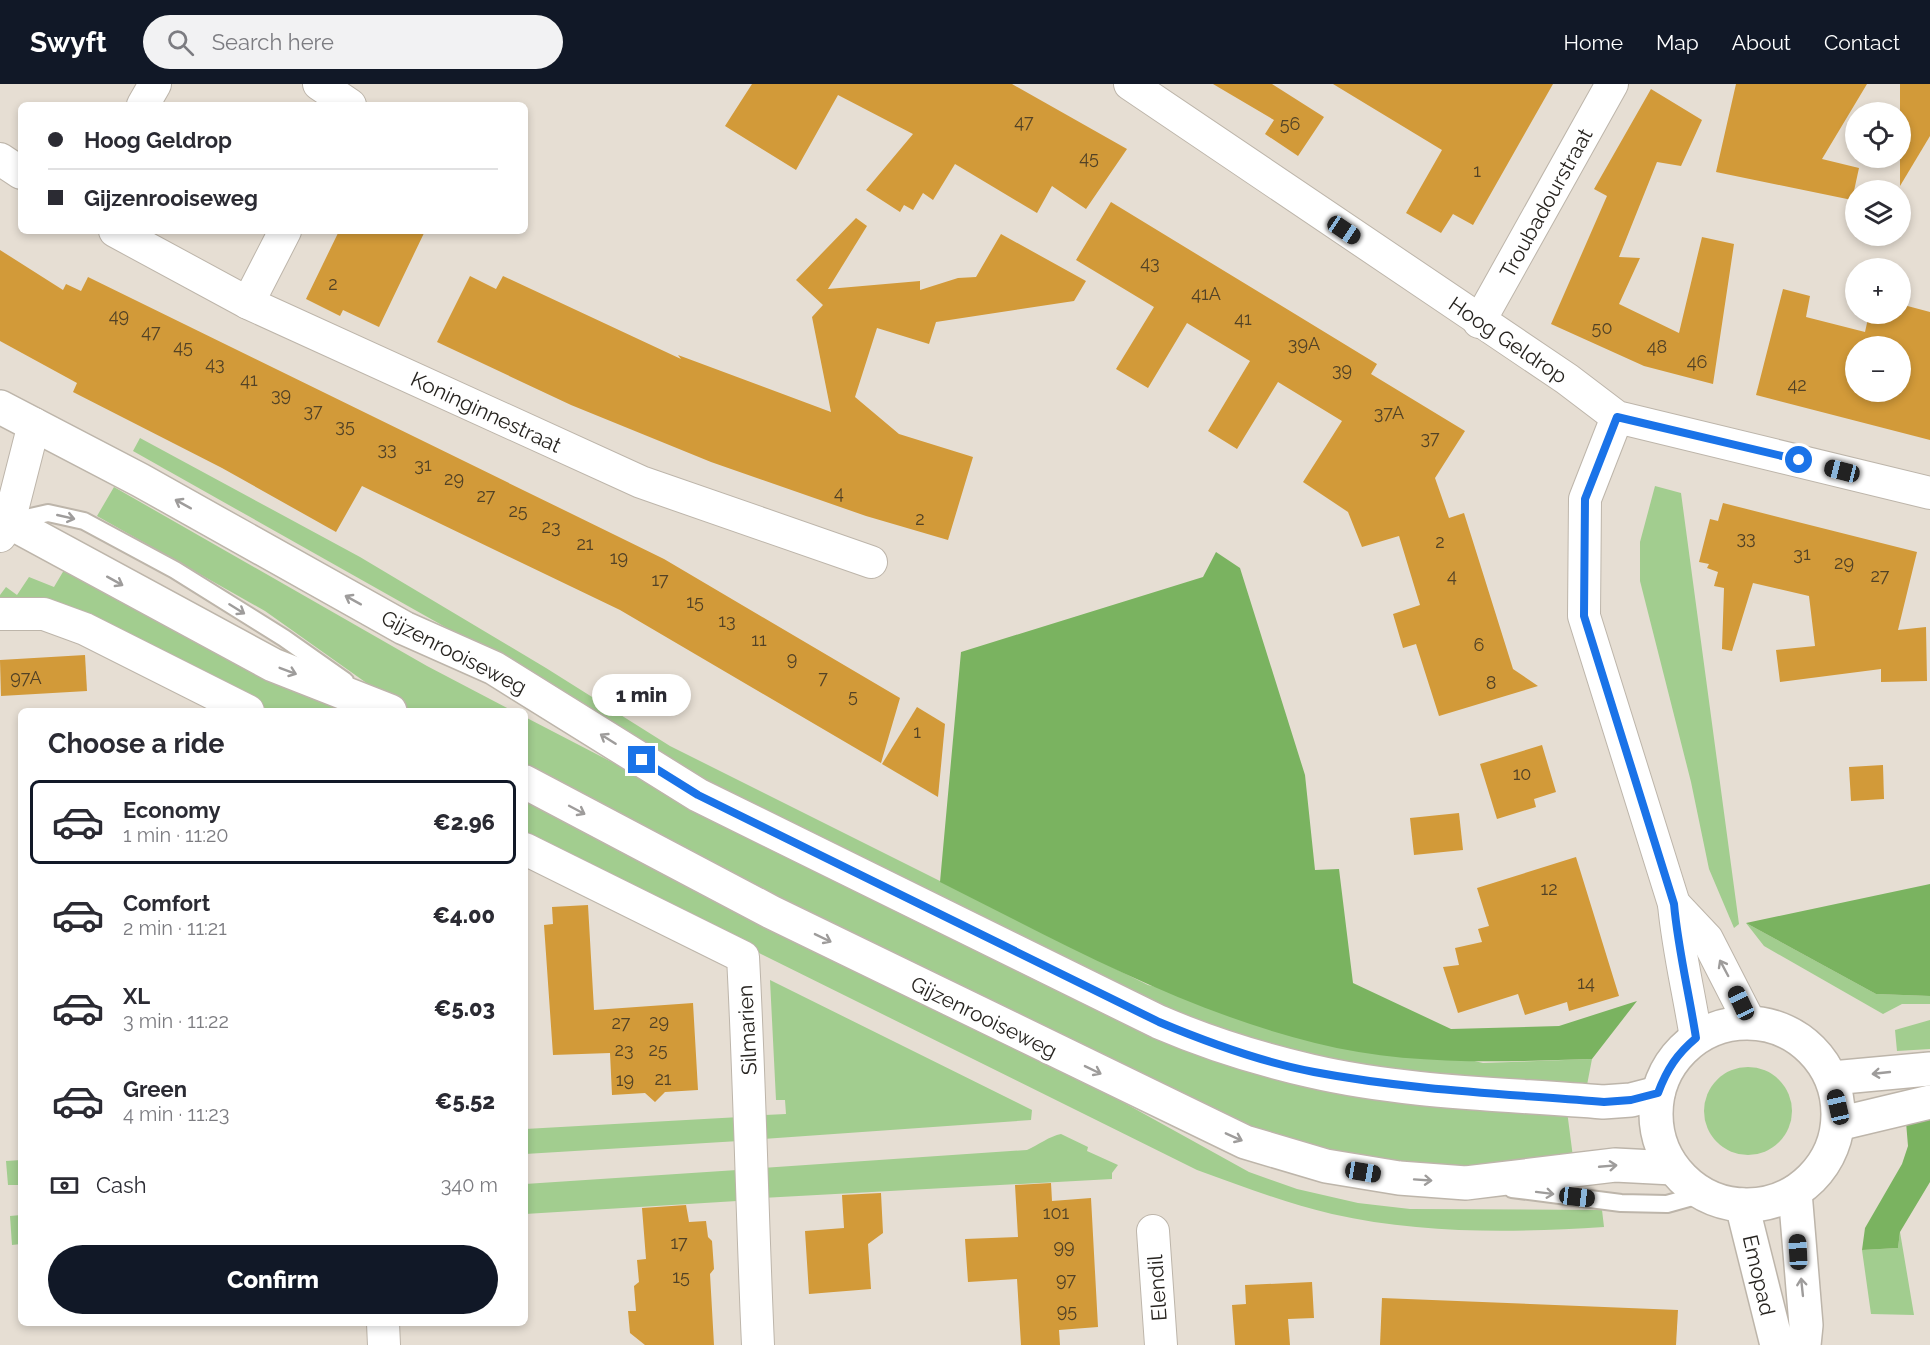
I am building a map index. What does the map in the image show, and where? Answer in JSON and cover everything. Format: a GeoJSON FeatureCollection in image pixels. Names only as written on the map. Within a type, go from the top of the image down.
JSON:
{"type":"FeatureCollection","features":[{"type":"Feature","properties":{"kind":"main road","name":"Gijzenrooiseweg"},"geometry":{"type":"LineString","coordinates":[[0,407],[140,480],[404,628],[494,668],[698,795],[1159,1022],[1197,1038],[1313,1072],[1406,1086],[1604,1102],[1631,1100],[1658,1093]]}},
{"type":"Feature","properties":{"kind":"main road"},"geometry":{"type":"LineString","coordinates":[[3,525],[273,665],[385,708]]}},
{"type":"Feature","properties":{"kind":"main road","name":"Gijzenrooiseweg"},"geometry":{"type":"LineString","coordinates":[[528,784],[771,912],[1245,1142],[1326,1166],[1399,1178],[1467,1183],[1615,1166],[1673,1168]]}},
{"type":"Feature","properties":{"kind":"main road"},"geometry":{"type":"LineString","coordinates":[[1749,1021],[1789,1033],[1814,1052],[1832,1078],[1838,1107],[1838,1124],[1829,1155],[1810,1180],[1795,1192],[1770,1203],[1742,1205],[1721,1201],[1703,1194],[1688,1184],[1673,1168],[1658,1131],[1656,1116],[1658,1093],[1667,1069],[1678,1053],[1696,1038],[1717,1027],[1749,1021]]}},
{"type":"Feature","properties":{"kind":"main road"},"geometry":{"type":"LineString","coordinates":[[1832,1078],[1930,1069]]}},
{"type":"Feature","properties":{"kind":"main road"},"geometry":{"type":"LineString","coordinates":[[1838,1124],[1930,1102]]}},
{"type":"Feature","properties":{"kind":"main road","name":"Emopad"},"geometry":{"type":"LineString","coordinates":[[1795,1192],[1806,1325],[1804,1345]]}},
{"type":"Feature","properties":{"kind":"main road","name":"Emopad"},"geometry":{"type":"LineString","coordinates":[[1742,1205],[1777,1345]]}},
{"type":"Feature","properties":{"kind":"street"},"geometry":{"type":"LineString","coordinates":[[145,102],[155,84]]}},
{"type":"Feature","properties":{"kind":"street"},"geometry":{"type":"LineString","coordinates":[[319,84],[346,102]]}},
{"type":"Feature","properties":{"kind":"street"},"geometry":{"type":"LineString","coordinates":[[352,102],[362,84]]}},
{"type":"Feature","properties":{"kind":"street","name":"Hoog Geldrop"},"geometry":{"type":"LineString","coordinates":[[1130,84],[1479,322],[1567,379],[1617,417],[1930,493]]}},
{"type":"Feature","properties":{"kind":"street","name":"Troubadourstraat"},"geometry":{"type":"LineString","coordinates":[[1479,322],[1612,84]]}},
{"type":"Feature","properties":{"kind":"street"},"geometry":{"type":"LineString","coordinates":[[0,159],[18,171]]}},
{"type":"Feature","properties":{"kind":"street","name":"Koninginnestraat"},"geometry":{"type":"LineString","coordinates":[[121,234],[248,303],[641,482],[871,562]]}},
{"type":"Feature","properties":{"kind":"street"},"geometry":{"type":"LineString","coordinates":[[248,303],[283,234]]}},
{"type":"Feature","properties":{"kind":"street"},"geometry":{"type":"LineString","coordinates":[[1617,417],[1585,499],[1584,616],[1674,904],[1678,950],[1687,981],[1696,1038]]}},
{"type":"Feature","properties":{"kind":"street"},"geometry":{"type":"LineString","coordinates":[[0,458],[34,424]]}},
{"type":"Feature","properties":{"kind":"street"},"geometry":{"type":"LineString","coordinates":[[3,525],[34,424]]}},
{"type":"Feature","properties":{"kind":"street"},"geometry":{"type":"LineString","coordinates":[[0,614],[44,614],[85,628],[242,708]]}},
{"type":"Feature","properties":{"kind":"street","name":"Silmarien"},"geometry":{"type":"LineString","coordinates":[[528,850],[743,957],[751,1108],[750,1163],[758,1345]]}},
{"type":"Feature","properties":{"kind":"street"},"geometry":{"type":"LineString","coordinates":[[1674,904],[1707,939],[1749,1021]]}},
{"type":"Feature","properties":{"kind":"street","name":"Elendil"},"geometry":{"type":"LineString","coordinates":[[1154,1232],[1161,1345]]}},
{"type":"Feature","properties":{"kind":"street"},"geometry":{"type":"LineString","coordinates":[[383,1326],[384,1345]]}},
{"type":"Feature","properties":{"kind":"lane","name":"Gijzenrooiseweg"},"geometry":{"type":"LineString","coordinates":[[0,420],[34,424]]}},
{"type":"Feature","properties":{"kind":"lane","name":"Gijzenrooiseweg"},"geometry":{"type":"LineString","coordinates":[[1467,1183],[1621,1203],[1667,1204],[1703,1194]]}},
{"type":"Feature","properties":{"kind":"green space"},"geometry":{"type":"Polygon","coordinates":[[[140,438],[360,557],[546,668],[670,746],[1148,985],[1483,1063],[1592,1059],[1587,1085],[1392,1072],[1273,1051],[1186,1021],[682,773],[486,650],[133,451],[140,438]]]}},
{"type":"Feature","properties":{"kind":"green space"},"geometry":{"type":"Polygon","coordinates":[[[1655,486],[1681,493],[1739,924],[1734,928],[1709,869],[1691,782],[1640,581],[1640,542],[1655,486]]]}},
{"type":"Feature","properties":{"kind":"green space"},"geometry":{"type":"Polygon","coordinates":[[[114,487],[427,666],[507,708],[402,708],[265,611],[97,516],[114,487]]]}},
{"type":"Feature","properties":{"kind":"green space"},"geometry":{"type":"Polygon","coordinates":[[[1216,552],[1240,568],[1305,775],[1315,870],[1339,869],[1353,983],[1451,1029],[1559,1026],[1637,1001],[1592,1059],[1453,1061],[1418,1059],[1384,1056],[1315,1043],[1266,1029],[1170,994],[1077,951],[940,882],[961,652],[1203,577],[1216,552]]]}},
{"type":"Feature","properties":{"kind":"green space"},"geometry":{"type":"Polygon","coordinates":[[[67,565],[352,708],[265,708],[57,605],[0,604],[0,595],[6,587],[17,595],[29,577],[54,587],[67,565]]]}},
{"type":"Feature","properties":{"kind":"green space"},"geometry":{"type":"Polygon","coordinates":[[[528,719],[787,853],[1141,1028],[1567,1111],[1573,1157],[1505,1165],[1410,1165],[1304,1149],[1238,1127],[528,773],[528,719]]]}},
{"type":"Feature","properties":{"kind":"green space"},"geometry":{"type":"Polygon","coordinates":[[[528,797],[1009,1039],[1249,1172],[1297,1189],[1358,1203],[1410,1209],[1602,1210],[1604,1227],[1501,1231],[1433,1228],[1366,1221],[1315,1210],[1197,1170],[528,838],[528,797]]]}},
{"type":"Feature","properties":{"kind":"green space"},"geometry":{"type":"Polygon","coordinates":[[[1930,884],[1930,996],[1876,994],[1746,923],[1930,884]]]}},
{"type":"Feature","properties":{"kind":"green space"},"geometry":{"type":"Polygon","coordinates":[[[1746,923],[1876,994],[1930,996],[1930,1004],[1902,1004],[1883,1014],[1764,946],[1746,923]]]}},
{"type":"Feature","properties":{"kind":"green space"},"geometry":{"type":"Polygon","coordinates":[[[770,980],[1032,1110],[1031,1120],[763,1139],[765,1115],[786,1114],[785,1100],[776,1100],[770,980]]]}},
{"type":"Feature","properties":{"kind":"green space"},"geometry":{"type":"Polygon","coordinates":[[[1930,1020],[1930,1049],[1897,1051],[1895,1030],[1930,1020]]]}},
{"type":"Feature","properties":{"kind":"green space"},"geometry":{"type":"Polygon","coordinates":[[[1748,1067],[1765,1070],[1779,1080],[1789,1094],[1792,1111],[1789,1128],[1779,1142],[1765,1152],[1748,1155],[1731,1152],[1717,1142],[1707,1128],[1704,1111],[1707,1094],[1717,1080],[1731,1070],[1748,1067]]]}},
{"type":"Feature","properties":{"kind":"green space"},"geometry":{"type":"Polygon","coordinates":[[[1930,1116],[1930,1182],[1900,1232],[1898,1248],[1862,1250],[1865,1228],[1902,1164],[1908,1146],[1906,1122],[1930,1116]]]}},
{"type":"Feature","properties":{"kind":"green space"},"geometry":{"type":"Polygon","coordinates":[[[740,1117],[739,1141],[528,1154],[528,1129],[740,1117]]]}},
{"type":"Feature","properties":{"kind":"green space"},"geometry":{"type":"Polygon","coordinates":[[[1061,1134],[1088,1147],[1087,1151],[1118,1165],[1112,1173],[1112,1179],[761,1198],[761,1168],[1027,1150],[1061,1134]]]}},
{"type":"Feature","properties":{"kind":"green space"},"geometry":{"type":"Polygon","coordinates":[[[18,1160],[18,1185],[8,1185],[6,1161],[18,1160]]]}},
{"type":"Feature","properties":{"kind":"green space"},"geometry":{"type":"Polygon","coordinates":[[[737,1170],[737,1201],[528,1214],[528,1184],[737,1170]]]}},
{"type":"Feature","properties":{"kind":"green space"},"geometry":{"type":"Polygon","coordinates":[[[18,1215],[18,1244],[12,1245],[10,1216],[18,1215]]]}},
{"type":"Feature","properties":{"kind":"green space"},"geometry":{"type":"Polygon","coordinates":[[[1900,1232],[1914,1315],[1871,1314],[1862,1250],[1898,1248],[1900,1232]]]}},
{"type":"Feature","properties":{"kind":"building"},"geometry":{"type":"Polygon","coordinates":[[[752,84],[1012,84],[1127,149],[1086,209],[1052,186],[1037,213],[955,164],[933,200],[923,193],[913,210],[904,205],[900,212],[866,190],[913,134],[838,95],[796,170],[725,126],[752,84]]]}},
{"type":"Feature","properties":{"kind":"building"},"geometry":{"type":"Polygon","coordinates":[[[1213,84],[1272,84],[1324,117],[1298,156],[1265,134],[1274,120],[1213,84]]]}},
{"type":"Feature","properties":{"kind":"building"},"geometry":{"type":"Polygon","coordinates":[[[1333,84],[1553,84],[1473,225],[1453,214],[1441,233],[1406,213],[1442,150],[1333,84]]]}},
{"type":"Feature","properties":{"kind":"building"},"geometry":{"type":"Polygon","coordinates":[[[1736,84],[1867,84],[1856,102],[1845,102],[1845,121],[1822,159],[1845,165],[1845,168],[1859,168],[1856,180],[1845,180],[1845,199],[1716,172],[1736,84]]]}},
{"type":"Feature","properties":{"kind":"building"},"geometry":{"type":"Polygon","coordinates":[[[1900,84],[1930,84],[1930,136],[1911,168],[1911,102],[1900,102],[1900,84]]]}},
{"type":"Feature","properties":{"kind":"building"},"geometry":{"type":"Polygon","coordinates":[[[1651,89],[1702,120],[1681,166],[1657,162],[1619,257],[1640,258],[1619,304],[1679,333],[1702,237],[1734,244],[1713,384],[1644,366],[1551,324],[1607,196],[1594,189],[1651,89]]]}},
{"type":"Feature","properties":{"kind":"building"},"geometry":{"type":"Polygon","coordinates":[[[1900,168],[1911,168],[1904,180],[1900,180],[1900,168]]]}},
{"type":"Feature","properties":{"kind":"building"},"geometry":{"type":"Polygon","coordinates":[[[1111,202],[1377,364],[1371,374],[1465,431],[1435,478],[1449,518],[1464,513],[1513,669],[1538,686],[1439,716],[1416,644],[1403,648],[1393,614],[1420,605],[1399,536],[1362,547],[1348,512],[1303,482],[1342,421],[1278,382],[1237,449],[1208,431],[1250,361],[1187,323],[1148,388],[1116,369],[1154,307],[1076,260],[1111,202]]]}},
{"type":"Feature","properties":{"kind":"building"},"geometry":{"type":"Polygon","coordinates":[[[856,218],[867,226],[828,289],[920,281],[920,290],[958,278],[976,277],[1001,234],[1086,281],[1074,301],[936,322],[929,344],[877,328],[855,397],[899,434],[973,457],[948,540],[866,516],[711,462],[571,405],[437,342],[470,276],[496,289],[503,276],[681,359],[678,355],[831,412],[812,317],[823,305],[796,280],[856,218]]]}},
{"type":"Feature","properties":{"kind":"building"},"geometry":{"type":"Polygon","coordinates":[[[338,234],[424,234],[379,327],[343,310],[340,316],[306,299],[338,234]]]}},
{"type":"Feature","properties":{"kind":"building"},"geometry":{"type":"Polygon","coordinates":[[[0,250],[63,290],[66,284],[81,291],[88,277],[664,559],[900,698],[881,763],[620,610],[362,486],[336,532],[222,468],[73,392],[77,383],[0,341],[0,250]]]}},
{"type":"Feature","properties":{"kind":"building"},"geometry":{"type":"Polygon","coordinates":[[[1783,289],[1810,296],[1806,317],[1865,332],[1867,324],[1911,324],[1911,307],[1930,312],[1930,440],[1756,395],[1783,289]]]}},
{"type":"Feature","properties":{"kind":"building"},"geometry":{"type":"Polygon","coordinates":[[[1723,503],[1917,552],[1898,630],[1926,627],[1927,681],[1881,682],[1881,669],[1780,682],[1776,650],[1815,646],[1809,596],[1753,583],[1732,651],[1722,649],[1724,588],[1714,586],[1718,572],[1707,568],[1709,564],[1699,562],[1710,519],[1718,521],[1723,503]]]}},
{"type":"Feature","properties":{"kind":"building"},"geometry":{"type":"Polygon","coordinates":[[[85,655],[87,691],[1,696],[0,660],[85,655]]]}},
{"type":"Feature","properties":{"kind":"building"},"geometry":{"type":"Polygon","coordinates":[[[917,707],[945,724],[938,797],[882,764],[917,707]]]}},
{"type":"Feature","properties":{"kind":"building"},"geometry":{"type":"Polygon","coordinates":[[[1542,745],[1556,792],[1534,799],[1536,807],[1497,819],[1480,764],[1542,745]]]}},
{"type":"Feature","properties":{"kind":"building"},"geometry":{"type":"Polygon","coordinates":[[[1883,765],[1884,799],[1851,801],[1849,767],[1883,765]]]}},
{"type":"Feature","properties":{"kind":"building"},"geometry":{"type":"Polygon","coordinates":[[[1459,813],[1463,850],[1414,855],[1410,818],[1459,813]]]}},
{"type":"Feature","properties":{"kind":"building"},"geometry":{"type":"Polygon","coordinates":[[[1576,857],[1619,996],[1569,1011],[1567,1002],[1525,1015],[1518,994],[1458,1013],[1443,967],[1459,965],[1455,948],[1482,942],[1478,929],[1489,926],[1477,888],[1576,857]]]}},
{"type":"Feature","properties":{"kind":"building"},"geometry":{"type":"Polygon","coordinates":[[[588,905],[594,1010],[693,1003],[698,1090],[665,1092],[655,1102],[645,1093],[612,1095],[610,1053],[553,1055],[544,925],[553,924],[552,907],[588,905]]]}},
{"type":"Feature","properties":{"kind":"building"},"geometry":{"type":"Polygon","coordinates":[[[1051,1183],[1052,1201],[1091,1198],[1098,1327],[1059,1330],[1060,1345],[1021,1345],[1017,1279],[968,1282],[965,1239],[1018,1237],[1015,1185],[1051,1183]]]}},
{"type":"Feature","properties":{"kind":"building"},"geometry":{"type":"Polygon","coordinates":[[[881,1193],[883,1233],[868,1244],[871,1289],[809,1294],[805,1231],[844,1228],[842,1195],[881,1193]]]}},
{"type":"Feature","properties":{"kind":"building"},"geometry":{"type":"Polygon","coordinates":[[[686,1205],[689,1222],[706,1221],[708,1237],[712,1241],[714,1269],[710,1274],[714,1345],[645,1345],[630,1333],[628,1311],[636,1311],[634,1286],[639,1282],[637,1260],[646,1259],[642,1208],[686,1205]]]}},
{"type":"Feature","properties":{"kind":"building"},"geometry":{"type":"Polygon","coordinates":[[[1312,1282],[1314,1318],[1288,1319],[1290,1345],[1235,1345],[1232,1305],[1246,1304],[1245,1285],[1312,1282]]]}},
{"type":"Feature","properties":{"kind":"building"},"geometry":{"type":"Polygon","coordinates":[[[1382,1298],[1678,1310],[1676,1345],[1380,1345],[1382,1298]]]}},
{"type":"Feature","properties":{"kind":"route"},"geometry":{"type":"LineString","coordinates":[[642,760],[698,795],[1159,1022],[1236,1051],[1313,1072],[1406,1086],[1604,1102],[1631,1100],[1658,1093],[1667,1069],[1678,1053],[1696,1038],[1687,981],[1678,950],[1674,904],[1584,616],[1585,499],[1608,435],[1617,417],[1668,427],[1799,460]]}}]}
